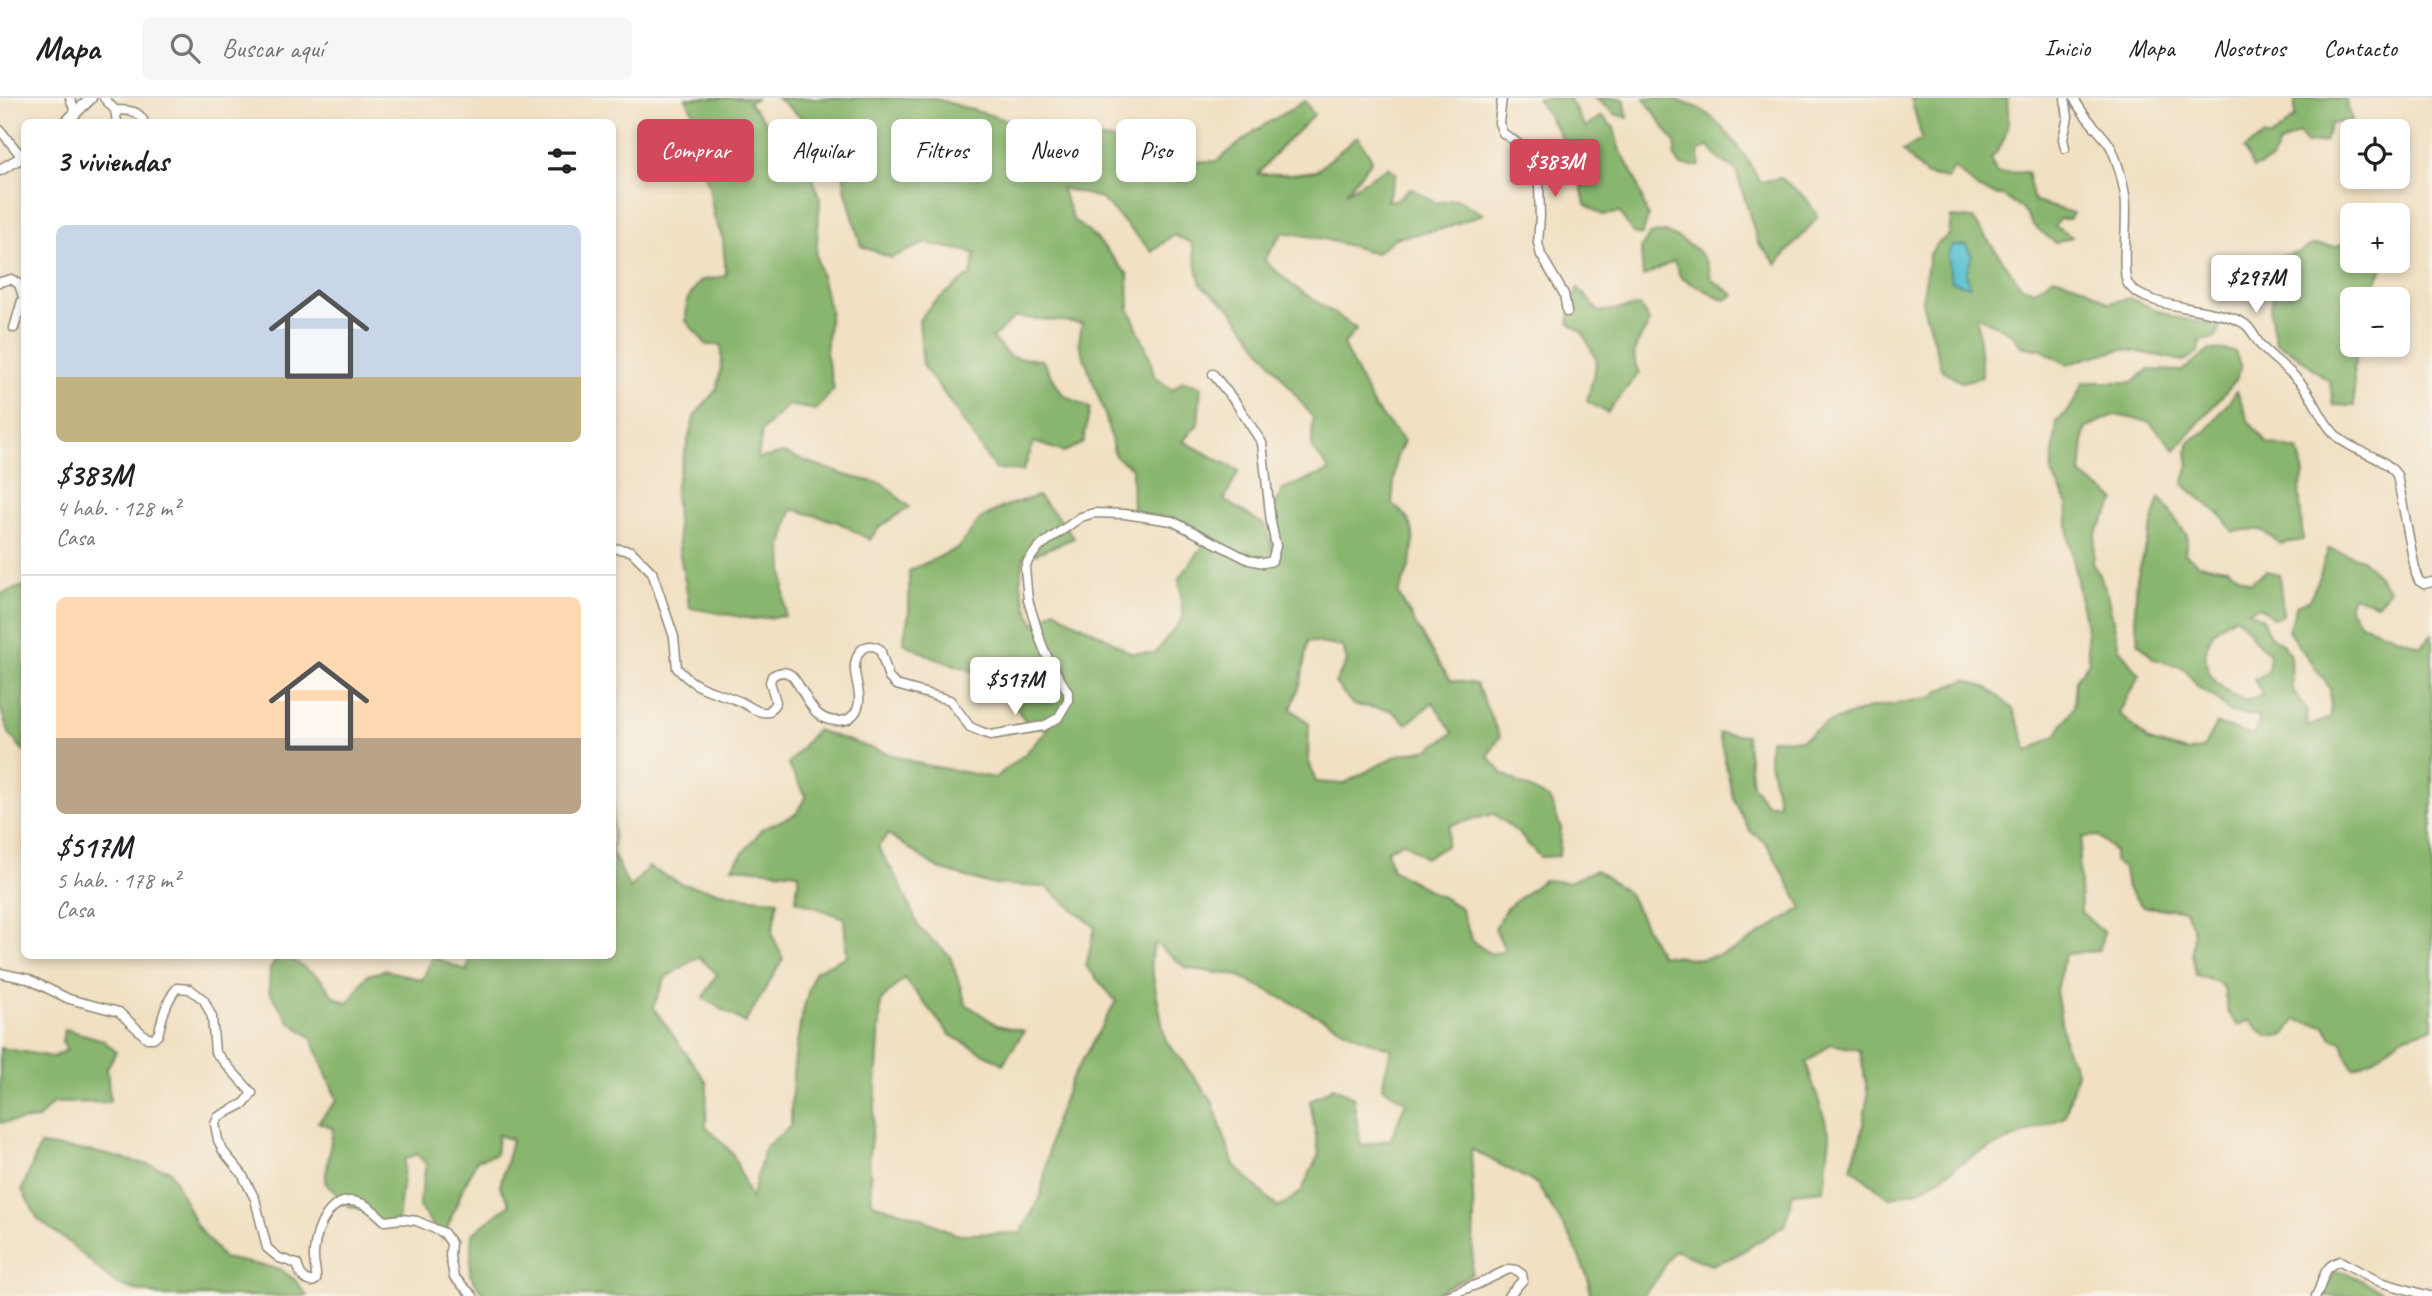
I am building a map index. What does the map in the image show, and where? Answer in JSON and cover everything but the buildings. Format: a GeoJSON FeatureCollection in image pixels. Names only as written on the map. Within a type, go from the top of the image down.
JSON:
{"type":"FeatureCollection","features":[{"type":"Feature","properties":{"kind":"street"},"geometry":{"type":"LineString","coordinates":[[70,98],[70,119]]}},
{"type":"Feature","properties":{"kind":"street"},"geometry":{"type":"LineString","coordinates":[[71,119],[91,98]]}},
{"type":"Feature","properties":{"kind":"street"},"geometry":{"type":"LineString","coordinates":[[104,98],[114,110],[116,119]]}},
{"type":"Feature","properties":{"kind":"street"},"geometry":{"type":"LineString","coordinates":[[1502,98],[1499,123],[1503,133],[1520,145],[1532,165],[1539,186],[1541,216],[1538,243],[1541,255],[1564,294],[1567,312]]}},
{"type":"Feature","properties":{"kind":"street"},"geometry":{"type":"LineString","coordinates":[[2065,148],[2063,139],[2068,117],[2066,98]]}},
{"type":"Feature","properties":{"kind":"street"},"geometry":{"type":"LineString","coordinates":[[2074,98],[2110,146],[2122,181],[2126,208],[2124,276],[2128,285],[2138,294],[2232,318],[2247,326],[2260,345],[2302,384],[2323,420],[2338,438],[2351,447],[2379,458],[2397,475],[2419,581],[2424,584],[2432,582]]}},
{"type":"Feature","properties":{"kind":"street"},"geometry":{"type":"LineString","coordinates":[[114,110],[134,111],[142,119]]}},
{"type":"Feature","properties":{"kind":"street"},"geometry":{"type":"LineString","coordinates":[[0,130],[21,155]]}},
{"type":"Feature","properties":{"kind":"street"},"geometry":{"type":"LineString","coordinates":[[0,170],[21,158]]}},
{"type":"Feature","properties":{"kind":"street"},"geometry":{"type":"LineString","coordinates":[[0,282],[12,279],[19,284],[21,290]]}},
{"type":"Feature","properties":{"kind":"street"},"geometry":{"type":"LineString","coordinates":[[14,328],[21,304]]}},
{"type":"Feature","properties":{"kind":"street"},"geometry":{"type":"LineString","coordinates":[[616,549],[631,551],[652,572],[674,637],[677,668],[699,687],[711,693],[737,700],[761,713],[769,712],[776,702],[770,682],[772,676],[777,672],[786,673],[792,676],[806,701],[819,715],[831,721],[843,721],[851,717],[856,710],[860,696],[855,667],[857,657],[866,645],[873,645],[880,649],[888,678],[896,685],[950,700],[970,727],[991,735],[1044,726],[1058,718],[1068,701],[1068,692],[1048,659],[1028,600],[1025,568],[1038,548],[1081,517],[1094,513],[1124,514],[1172,521],[1249,560],[1264,563],[1272,561],[1276,547],[1262,443],[1213,374]]}},
{"type":"Feature","properties":{"kind":"street"},"geometry":{"type":"LineString","coordinates":[[0,974],[28,979],[69,999],[119,1012],[147,1038],[158,1035],[169,999],[177,988],[190,989],[204,1000],[212,1017],[215,1052],[252,1093],[244,1102],[218,1117],[215,1124],[223,1152],[242,1174],[255,1199],[267,1248],[271,1253],[297,1264],[306,1281],[316,1280],[314,1251],[320,1224],[329,1210],[340,1203],[352,1201],[365,1205],[384,1221],[417,1221],[444,1233],[451,1243],[450,1256],[454,1278],[473,1296]]}},
{"type":"Feature","properties":{"kind":"street"},"geometry":{"type":"LineString","coordinates":[[2316,1296],[2326,1269],[2340,1261],[2380,1282],[2430,1296]]}},
{"type":"Feature","properties":{"kind":"street"},"geometry":{"type":"LineString","coordinates":[[1447,1296],[1509,1269],[1516,1270],[1522,1274],[1523,1280],[1508,1296]]}},
{"type":"Feature","properties":{"kind":"green space"},"geometry":{"type":"Polygon","coordinates":[[[686,98],[757,98],[748,102],[768,125],[768,182],[814,182],[820,200],[816,256],[830,311],[826,353],[834,389],[816,410],[788,405],[762,431],[758,459],[783,453],[848,476],[883,484],[909,507],[878,528],[870,540],[838,522],[792,509],[782,545],[785,616],[753,619],[690,608],[679,550],[675,488],[695,415],[717,389],[722,361],[721,345],[707,345],[686,321],[687,300],[700,281],[726,276],[723,239],[714,217],[708,182],[754,182],[754,119],[693,119],[695,117],[686,98]]]}},
{"type":"Feature","properties":{"kind":"green space"},"geometry":{"type":"Polygon","coordinates":[[[777,98],[933,98],[1006,120],[1006,182],[1102,182],[1102,139],[1116,141],[1116,182],[1196,182],[1196,162],[1217,161],[1256,130],[1305,101],[1314,115],[1258,174],[1316,171],[1358,136],[1372,160],[1346,192],[1388,167],[1396,173],[1387,201],[1397,199],[1410,188],[1437,203],[1457,199],[1483,214],[1442,229],[1395,238],[1376,253],[1324,239],[1283,232],[1264,260],[1292,285],[1357,329],[1343,345],[1374,407],[1404,441],[1396,459],[1392,504],[1410,523],[1413,544],[1406,576],[1398,594],[1451,680],[1476,684],[1500,737],[1488,756],[1502,773],[1550,800],[1561,828],[1559,856],[1540,857],[1517,832],[1494,814],[1450,825],[1446,846],[1425,858],[1404,842],[1387,850],[1392,870],[1460,907],[1472,941],[1491,954],[1505,950],[1495,928],[1507,908],[1543,880],[1569,882],[1596,870],[1629,894],[1660,955],[1702,959],[1733,951],[1802,908],[1767,844],[1750,831],[1733,798],[1719,733],[1746,735],[1752,784],[1766,804],[1779,804],[1769,758],[1770,739],[1801,740],[1825,724],[1870,708],[1934,697],[1940,690],[1966,680],[1988,688],[2013,709],[2028,751],[2056,735],[2074,707],[2076,680],[2089,661],[2085,622],[2069,540],[2067,502],[2051,472],[2057,422],[2073,404],[2083,382],[2133,382],[2148,370],[2182,371],[2210,350],[2235,352],[2241,368],[2236,380],[2175,450],[2150,422],[2115,415],[2085,428],[2081,475],[2116,500],[2096,533],[2093,563],[2106,589],[2119,648],[2139,675],[2119,713],[2149,741],[2187,752],[2204,748],[2217,724],[2254,736],[2259,723],[2258,716],[2230,713],[2218,700],[2198,687],[2184,668],[2154,659],[2138,642],[2135,611],[2137,578],[2160,497],[2187,536],[2185,554],[2199,564],[2227,568],[2250,583],[2266,571],[2279,574],[2283,615],[2272,618],[2260,607],[2248,610],[2263,619],[2271,637],[2282,644],[2291,655],[2292,689],[2307,710],[2308,727],[2331,717],[2330,688],[2288,631],[2297,605],[2309,600],[2328,549],[2362,559],[2390,590],[2377,604],[2353,596],[2348,606],[2361,624],[2421,646],[2432,634],[2432,1028],[2400,1038],[2372,1060],[2353,1068],[2342,1042],[2332,1038],[2325,1026],[2295,1020],[2284,1036],[2266,1036],[2249,1020],[2238,1026],[2228,1012],[2224,988],[2217,982],[2196,975],[2192,953],[2194,932],[2185,910],[2143,907],[2127,888],[2124,869],[2114,862],[2114,851],[2099,836],[2083,837],[2079,858],[2081,912],[2104,933],[2098,951],[2065,954],[2056,990],[2065,1047],[2077,1072],[2065,1117],[1978,1153],[1922,1189],[1889,1198],[1851,1167],[1861,1136],[1868,1095],[1860,1050],[1831,1044],[1806,1063],[1830,1135],[1824,1190],[1793,1193],[1785,1225],[1733,1257],[1711,1265],[1674,1250],[1643,1296],[1590,1296],[1589,1281],[1573,1242],[1537,1184],[1471,1149],[1474,1219],[1472,1274],[1432,1295],[485,1296],[470,1275],[472,1234],[510,1204],[500,1186],[512,1140],[498,1135],[496,1154],[477,1160],[443,1239],[419,1207],[426,1164],[417,1154],[405,1159],[398,1221],[386,1227],[364,1210],[348,1206],[325,1182],[333,1128],[318,1122],[337,1100],[311,1037],[291,1023],[269,991],[270,969],[277,959],[291,959],[320,978],[333,996],[348,1003],[367,975],[386,970],[422,980],[432,959],[467,971],[469,959],[616,959],[616,860],[630,889],[648,867],[682,884],[750,898],[778,900],[772,934],[783,959],[745,1023],[703,998],[717,974],[699,957],[666,977],[653,1007],[707,1083],[706,1126],[733,1154],[751,1200],[765,1147],[791,1126],[796,1048],[814,972],[847,956],[844,918],[796,900],[799,873],[732,867],[762,829],[796,814],[806,796],[788,764],[816,730],[920,764],[995,778],[1024,755],[1048,730],[1026,722],[1004,690],[967,669],[934,658],[903,643],[909,613],[909,571],[958,548],[980,519],[1005,506],[1038,496],[1074,538],[1035,554],[1025,554],[1021,573],[1022,590],[1034,624],[1055,610],[1131,653],[1155,653],[1183,618],[1179,579],[1203,546],[1202,530],[1175,519],[1133,513],[1132,468],[1115,456],[1106,418],[1079,343],[1082,323],[1015,317],[992,338],[1010,357],[1042,360],[1063,395],[1090,408],[1083,443],[1064,452],[1034,442],[1023,471],[995,469],[923,366],[919,320],[932,304],[971,274],[975,253],[925,243],[891,258],[861,246],[844,182],[877,182],[877,119],[803,119],[777,98]],[[1061,188],[1074,221],[1097,239],[1128,275],[1129,309],[1150,358],[1154,376],[1172,390],[1183,381],[1201,386],[1198,424],[1183,441],[1239,471],[1224,500],[1266,526],[1272,550],[1273,509],[1283,489],[1330,471],[1312,448],[1313,418],[1230,308],[1201,285],[1192,243],[1173,235],[1152,252],[1101,198],[1061,188]],[[2235,616],[2220,626],[2207,645],[2205,656],[2211,675],[2217,683],[2245,701],[2263,695],[2254,680],[2268,672],[2270,653],[2259,644],[2235,616]],[[1308,641],[1301,682],[1291,709],[1309,723],[1308,759],[1316,782],[1343,784],[1398,755],[1429,749],[1453,733],[1433,702],[1407,724],[1391,710],[1353,705],[1335,683],[1347,662],[1343,647],[1308,641]],[[888,834],[878,847],[900,884],[919,928],[950,956],[966,1004],[997,1025],[1024,1031],[1003,1064],[950,1035],[904,978],[881,1001],[869,1156],[872,1203],[919,1217],[955,1234],[1021,1233],[1041,1196],[1052,1130],[1071,1080],[1116,1001],[1086,966],[1095,927],[1046,887],[990,884],[939,869],[888,834]],[[1155,943],[1150,960],[1165,1039],[1212,1101],[1234,1165],[1278,1208],[1301,1192],[1319,1154],[1310,1101],[1333,1087],[1353,1097],[1361,1146],[1391,1139],[1406,1102],[1382,1087],[1391,1049],[1361,1038],[1239,976],[1186,968],[1155,943]]]}},
{"type":"Feature","properties":{"kind":"green space"},"geometry":{"type":"Polygon","coordinates":[[[1537,98],[1569,98],[1585,127],[1602,116],[1614,128],[1619,148],[1636,180],[1648,217],[1642,235],[1633,233],[1620,213],[1602,215],[1585,204],[1579,176],[1583,158],[1570,151],[1537,98]]]}},
{"type":"Feature","properties":{"kind":"green space"},"geometry":{"type":"Polygon","coordinates":[[[1595,98],[1624,98],[1628,118],[1615,114],[1595,98]]]}},
{"type":"Feature","properties":{"kind":"green space"},"geometry":{"type":"Polygon","coordinates":[[[1644,98],[1674,98],[1700,109],[1734,142],[1760,182],[1781,178],[1806,198],[1818,217],[1777,264],[1758,243],[1736,170],[1719,159],[1708,146],[1698,152],[1700,166],[1681,166],[1674,155],[1676,145],[1644,98]]]}},
{"type":"Feature","properties":{"kind":"green space"},"geometry":{"type":"Polygon","coordinates":[[[1911,98],[2007,98],[2007,131],[1997,152],[1991,158],[1996,173],[2027,172],[2034,201],[2073,213],[2070,219],[2060,219],[2055,226],[2072,237],[2056,243],[2034,226],[2021,207],[2002,196],[1979,189],[1954,168],[1948,179],[1926,175],[1903,151],[1922,139],[1911,98]]]}},
{"type":"Feature","properties":{"kind":"green space"},"geometry":{"type":"Polygon","coordinates":[[[2295,98],[2345,98],[2352,119],[2340,119],[2340,122],[2331,124],[2325,142],[2306,144],[2299,133],[2279,144],[2271,161],[2253,168],[2244,149],[2263,136],[2271,138],[2295,117],[2295,98]]]}},
{"type":"Feature","properties":{"kind":"green space"},"geometry":{"type":"Polygon","coordinates":[[[1951,217],[1973,219],[2021,286],[2034,291],[2054,277],[2085,287],[2109,303],[2129,298],[2174,317],[2220,326],[2215,338],[2200,341],[2198,352],[2184,361],[2124,349],[2068,365],[2042,350],[2021,346],[2013,335],[1977,315],[1982,377],[1961,382],[1942,370],[1922,302],[1929,256],[1936,245],[1949,235],[1951,217]]]}},
{"type":"Feature","properties":{"kind":"green space"},"geometry":{"type":"Polygon","coordinates":[[[1664,232],[1695,249],[1706,262],[1711,279],[1734,295],[1725,300],[1681,278],[1674,261],[1643,277],[1641,248],[1650,234],[1664,232]]]}},
{"type":"Feature","properties":{"kind":"green space"},"geometry":{"type":"Polygon","coordinates":[[[2312,245],[2340,245],[2340,273],[2380,273],[2374,287],[2340,287],[2340,357],[2356,357],[2354,406],[2333,405],[2330,382],[2293,352],[2276,343],[2270,313],[2276,278],[2275,257],[2298,253],[2312,245]]]}},
{"type":"Feature","properties":{"kind":"green space"},"geometry":{"type":"Polygon","coordinates":[[[1578,288],[1599,312],[1640,306],[1650,323],[1634,353],[1639,373],[1607,413],[1587,401],[1597,361],[1583,333],[1569,323],[1578,288]]]}},
{"type":"Feature","properties":{"kind":"green space"},"geometry":{"type":"Polygon","coordinates":[[[2237,391],[2249,422],[2268,444],[2298,450],[2304,474],[2299,493],[2303,540],[2280,544],[2263,531],[2233,532],[2222,516],[2183,484],[2189,465],[2187,452],[2190,441],[2207,430],[2237,391]]]}},
{"type":"Feature","properties":{"kind":"green space"},"geometry":{"type":"Polygon","coordinates":[[[21,587],[21,748],[10,735],[0,708],[0,594],[21,587]]]}},
{"type":"Feature","properties":{"kind":"green space"},"geometry":{"type":"Polygon","coordinates":[[[65,1029],[103,1040],[116,1052],[107,1068],[110,1102],[53,1103],[38,1119],[0,1123],[0,1048],[53,1057],[67,1050],[62,1041],[65,1029]]]}},
{"type":"Feature","properties":{"kind":"green space"},"geometry":{"type":"Polygon","coordinates":[[[40,1145],[95,1152],[170,1170],[196,1225],[223,1258],[280,1269],[295,1280],[307,1296],[160,1296],[117,1285],[38,1219],[22,1190],[40,1145]]]}},
{"type":"Feature","properties":{"kind":"green space"},"geometry":{"type":"Polygon","coordinates":[[[2334,1272],[2345,1272],[2384,1292],[2408,1296],[2323,1296],[2334,1272]]]}},
{"type":"Feature","properties":{"kind":"water"},"geometry":{"type":"Polygon","coordinates":[[[1966,245],[1972,256],[1966,273],[1970,286],[1951,281],[1948,255],[1952,246],[1966,245]]]}}]}
